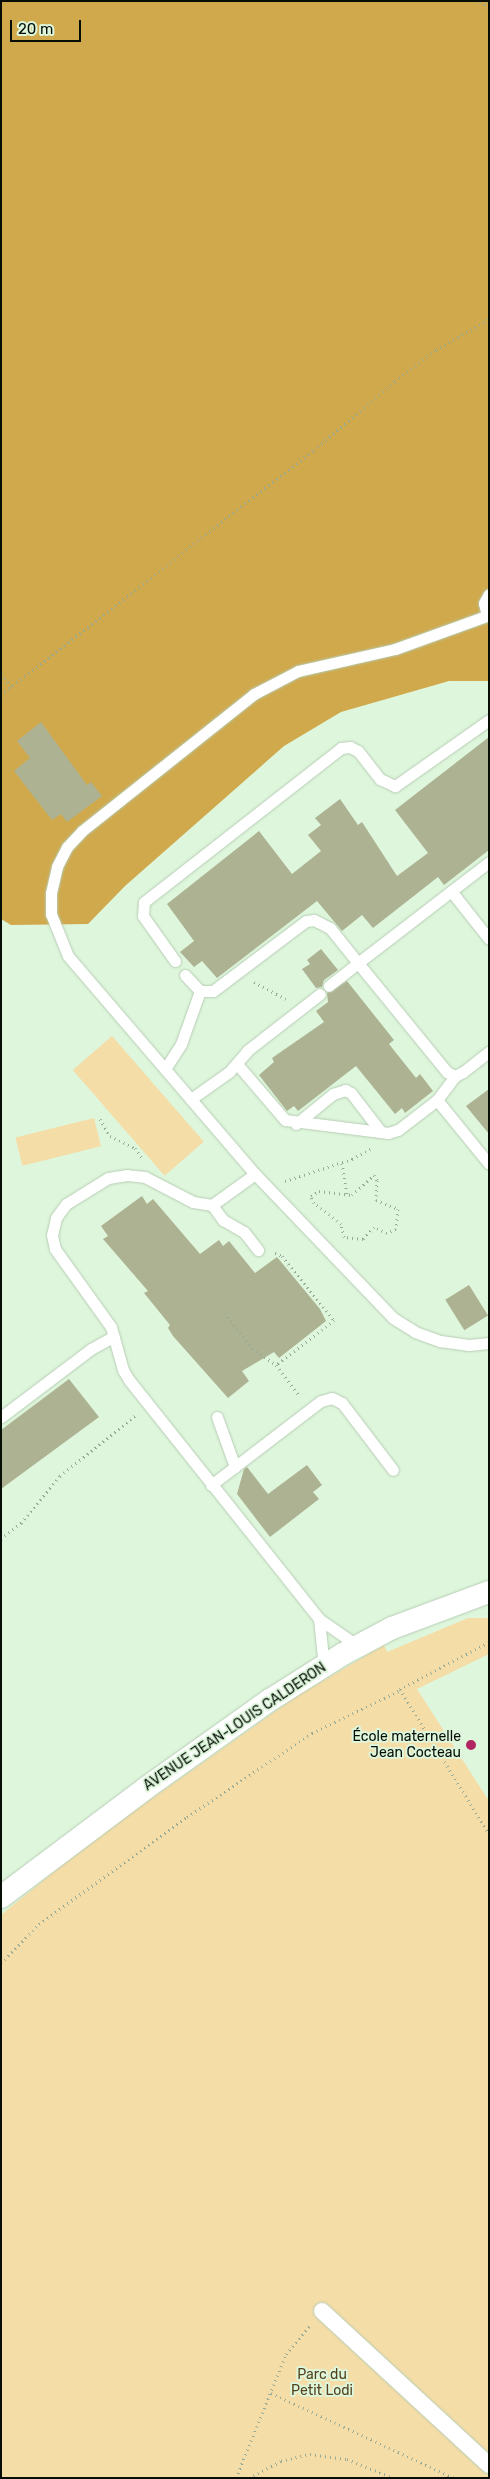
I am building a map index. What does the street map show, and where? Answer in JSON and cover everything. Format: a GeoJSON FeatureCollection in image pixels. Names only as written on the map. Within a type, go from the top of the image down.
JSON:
{"type":"FeatureCollection","features":[{"type":"Feature","properties":{"kind":"street","name":"AVENUE JEAN-LOUIS CALDERON"},"geometry":{"type":"LineString","coordinates":[[1,1897],[146,1788],[324,1667],[358,1646],[443,1606],[489,1592]]}},
{"type":"Feature","properties":{"kind":"street"},"geometry":{"type":"LineString","coordinates":[[322,2311],[489,2465]]}},
{"type":"Feature","properties":{"kind":"lane"},"geometry":{"type":"LineString","coordinates":[[489,594],[484,603],[488,616],[395,649],[298,671],[276,681],[170,759],[82,831],[67,847],[57,867],[50,893],[51,914],[68,956],[255,1174],[402,1325],[440,1342],[469,1345],[489,1343]]}},
{"type":"Feature","properties":{"kind":"lane"},"geometry":{"type":"LineString","coordinates":[[175,961],[143,916],[144,902],[341,748],[350,747],[358,751],[380,779],[395,786],[487,719]]}},
{"type":"Feature","properties":{"kind":"lane"},"geometry":{"type":"LineString","coordinates":[[329,986],[489,862]]}},
{"type":"Feature","properties":{"kind":"lane"},"geometry":{"type":"LineString","coordinates":[[451,891],[489,940]]}},
{"type":"Feature","properties":{"kind":"lane"},"geometry":{"type":"LineString","coordinates":[[185,975],[200,991],[213,991],[306,921],[314,920],[330,928],[446,1072],[455,1076]]}},
{"type":"Feature","properties":{"kind":"lane"},"geometry":{"type":"LineString","coordinates":[[165,1069],[180,1044],[200,991]]}},
{"type":"Feature","properties":{"kind":"lane"},"geometry":{"type":"LineString","coordinates":[[191,1099],[237,1064],[248,1050],[320,994]]}},
{"type":"Feature","properties":{"kind":"lane"},"geometry":{"type":"LineString","coordinates":[[237,1064],[278,1116],[296,1124],[382,1132],[398,1130],[437,1100],[455,1076],[489,1052]]}},
{"type":"Feature","properties":{"kind":"lane"},"geometry":{"type":"LineString","coordinates":[[296,1124],[333,1094],[345,1090],[382,1132]]}},
{"type":"Feature","properties":{"kind":"lane"},"geometry":{"type":"LineString","coordinates":[[437,1100],[489,1164]]}},
{"type":"Feature","properties":{"kind":"lane"},"geometry":{"type":"LineString","coordinates":[[255,1174],[212,1205],[193,1202],[145,1177],[118,1176],[90,1188],[66,1204],[56,1218],[52,1235],[55,1249],[106,1319],[114,1336],[123,1370],[149,1405],[211,1486],[319,1619],[358,1646]]}},
{"type":"Feature","properties":{"kind":"lane"},"geometry":{"type":"LineString","coordinates":[[212,1205],[223,1220],[244,1232],[258,1250]]}},
{"type":"Feature","properties":{"kind":"lane"},"geometry":{"type":"LineString","coordinates":[[1,1417],[90,1349],[114,1336]]}},
{"type":"Feature","properties":{"kind":"lane"},"geometry":{"type":"LineString","coordinates":[[211,1486],[310,1410],[332,1398],[342,1403],[393,1470]]}},
{"type":"Feature","properties":{"kind":"lane"},"geometry":{"type":"LineString","coordinates":[[217,1417],[235,1467]]}},
{"type":"Feature","properties":{"kind":"lane"},"geometry":{"type":"LineString","coordinates":[[319,1619],[324,1667]]}},
{"type":"Feature","properties":{"kind":"path"},"geometry":{"type":"LineString","coordinates":[[480,1],[489,7]]}},
{"type":"Feature","properties":{"kind":"path"},"geometry":{"type":"LineString","coordinates":[[1,695],[314,450],[395,381],[436,350],[489,319]]}},
{"type":"Feature","properties":{"kind":"path"},"geometry":{"type":"LineString","coordinates":[[1,674],[11,687]]}},
{"type":"Feature","properties":{"kind":"path"},"geometry":{"type":"LineString","coordinates":[[238,973],[302,1008]]}},
{"type":"Feature","properties":{"kind":"path"},"geometry":{"type":"LineString","coordinates":[[100,1119],[110,1136],[130,1145],[142,1158],[145,1177]]}},
{"type":"Feature","properties":{"kind":"path"},"geometry":{"type":"LineString","coordinates":[[268,1187],[342,1162],[376,1145],[382,1132]]}},
{"type":"Feature","properties":{"kind":"path"},"geometry":{"type":"LineString","coordinates":[[342,1162],[347,1196]]}},
{"type":"Feature","properties":{"kind":"path"},"geometry":{"type":"LineString","coordinates":[[374,1175],[377,1180],[376,1200],[398,1209],[396,1229],[388,1233],[374,1227],[363,1239],[347,1238],[342,1235],[339,1222],[311,1200],[311,1196],[319,1191],[347,1196],[357,1193],[374,1175]]}},
{"type":"Feature","properties":{"kind":"path"},"geometry":{"type":"LineString","coordinates":[[258,1250],[282,1256],[334,1320],[276,1365]]}},
{"type":"Feature","properties":{"kind":"path"},"geometry":{"type":"LineString","coordinates":[[224,1313],[252,1348],[276,1365],[310,1410]]}},
{"type":"Feature","properties":{"kind":"path"},"geometry":{"type":"LineString","coordinates":[[1,1539],[21,1524],[60,1476],[149,1405]]}},
{"type":"Feature","properties":{"kind":"path"},"geometry":{"type":"LineString","coordinates":[[1,1963],[39,1924],[187,1817],[312,1733],[401,1690],[489,1642]]}},
{"type":"Feature","properties":{"kind":"path"},"geometry":{"type":"LineString","coordinates":[[401,1690],[489,1834]]}},
{"type":"Feature","properties":{"kind":"path"},"geometry":{"type":"LineString","coordinates":[[236,2478],[286,2354],[322,2311]]}},
{"type":"Feature","properties":{"kind":"path"},"geometry":{"type":"LineString","coordinates":[[271,2393],[454,2478]]}},
{"type":"Feature","properties":{"kind":"path"},"geometry":{"type":"LineString","coordinates":[[249,2478],[281,2462],[310,2454],[347,2459],[393,2478]]}},
{"type":"Feature","properties":{"kind":"green space"},"geometry":{"type":"Polygon","coordinates":[[[112,1036],[204,1142],[165,1176],[73,1070],[112,1036]]]}},
{"type":"Feature","properties":{"kind":"green space"},"geometry":{"type":"Polygon","coordinates":[[[94,1118],[101,1146],[22,1166],[15,1138],[94,1118]]]}},
{"type":"Feature","properties":{"kind":"green space","name":"Parc du Petit Lodi"},"geometry":{"type":"Polygon","coordinates":[[[468,1618],[489,1618],[489,1654],[417,1689],[489,1801],[489,2478],[1,2478],[1,1915],[90,1842],[297,1696],[384,1645],[387,1652],[468,1618]]]}},
{"type":"Feature","properties":{"kind":"shaded area"},"geometry":{"type":"Polygon","coordinates":[[[1,1],[489,1],[489,681],[449,681],[341,712],[284,746],[125,886],[88,924],[11,925],[1,919],[1,1]]]}},
{"type":"Feature","properties":{"kind":"building"},"geometry":{"type":"Polygon","coordinates":[[[41,722],[87,785],[91,782],[102,796],[67,822],[61,814],[52,820],[14,771],[30,758],[17,741],[41,722]]]}},
{"type":"Feature","properties":{"kind":"building"},"geometry":{"type":"Polygon","coordinates":[[[489,737],[489,850],[444,885],[438,877],[373,928],[362,915],[342,931],[317,901],[217,978],[202,961],[194,967],[180,952],[194,941],[167,904],[259,831],[292,874],[321,851],[308,835],[321,825],[315,818],[340,799],[358,825],[362,822],[397,876],[428,853],[395,810],[489,737]]]}},
{"type":"Feature","properties":{"kind":"building"},"geometry":{"type":"Polygon","coordinates":[[[321,949],[338,970],[324,980],[322,987],[316,988],[302,969],[310,964],[307,960],[321,949]]]}},
{"type":"Feature","properties":{"kind":"building"},"geometry":{"type":"Polygon","coordinates":[[[347,981],[394,1040],[389,1044],[416,1078],[420,1074],[433,1091],[405,1113],[402,1108],[395,1114],[356,1066],[298,1111],[294,1106],[287,1111],[259,1075],[274,1062],[272,1058],[324,1022],[316,1011],[328,1002],[327,993],[347,981]]]}},
{"type":"Feature","properties":{"kind":"building"},"geometry":{"type":"Polygon","coordinates":[[[489,1089],[489,1134],[466,1106],[489,1089]]]}},
{"type":"Feature","properties":{"kind":"building"},"geometry":{"type":"Polygon","coordinates":[[[142,1196],[147,1204],[153,1199],[200,1254],[219,1240],[223,1246],[229,1241],[255,1273],[277,1257],[320,1309],[326,1321],[279,1358],[274,1352],[242,1371],[249,1381],[228,1398],[173,1336],[168,1328],[170,1325],[144,1293],[148,1291],[103,1239],[108,1236],[101,1226],[142,1196]]]}},
{"type":"Feature","properties":{"kind":"building"},"geometry":{"type":"Polygon","coordinates":[[[469,1285],[488,1316],[464,1330],[445,1300],[469,1285]]]}},
{"type":"Feature","properties":{"kind":"building"},"geometry":{"type":"Polygon","coordinates":[[[69,1379],[99,1417],[1,1489],[1,1430],[69,1379]]]}},
{"type":"Feature","properties":{"kind":"building"},"geometry":{"type":"Polygon","coordinates":[[[307,1465],[322,1485],[313,1492],[319,1499],[270,1537],[237,1494],[244,1469],[247,1467],[268,1494],[307,1465]]]}},
{"type":"Feature","properties":{"kind":"place","name":"École maternelle Jean Cocteau"},"geometry":{"type":"Point","coordinates":[471,1745]}}]}
